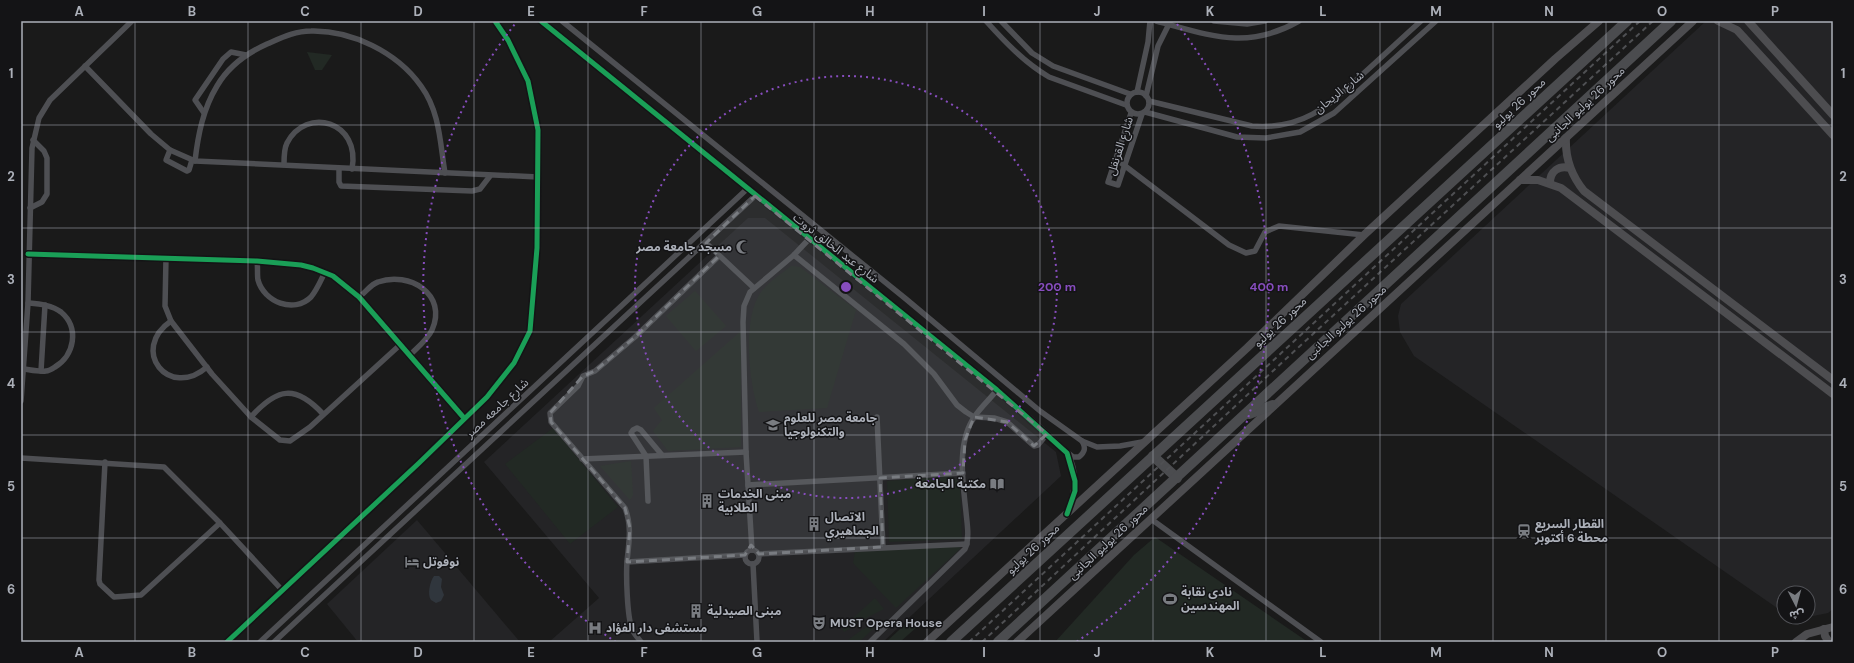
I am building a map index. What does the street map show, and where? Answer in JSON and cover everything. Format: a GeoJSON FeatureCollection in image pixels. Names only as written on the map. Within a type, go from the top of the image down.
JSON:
{"type":"FeatureCollection","features":[{"type":"Feature","properties":{"kind":"highway","name":"محور 26 يوليو"},"geometry":{"type":"LineString","coordinates":[[951,642],[1627,21]]}},
{"type":"Feature","properties":{"kind":"highway"},"geometry":{"type":"LineString","coordinates":[[998,642],[1671,21]]}},
{"type":"Feature","properties":{"kind":"highway"},"geometry":{"type":"LineString","coordinates":[[1244,416],[1273,405]]}},
{"type":"Feature","properties":{"kind":"highway"},"geometry":{"type":"LineString","coordinates":[[1153,456],[1177,478]]}},
{"type":"Feature","properties":{"kind":"main road"},"geometry":{"type":"LineString","coordinates":[[927,642],[1247,348],[1364,235],[1599,21]]}},
{"type":"Feature","properties":{"kind":"main road","name":"محور 26 يوليو الجانبى"},"geometry":{"type":"LineString","coordinates":[[1017,642],[1273,405],[1693,21]]}},
{"type":"Feature","properties":{"kind":"main road"},"geometry":{"type":"LineString","coordinates":[[1718,21],[1726,22],[1737,30],[1833,135]]}},
{"type":"Feature","properties":{"kind":"main road"},"geometry":{"type":"LineString","coordinates":[[1748,21],[1833,115]]}},
{"type":"Feature","properties":{"kind":"main road"},"geometry":{"type":"LineString","coordinates":[[1566,138],[1566,153],[1570,168],[1584,191],[1833,380]]}},
{"type":"Feature","properties":{"kind":"main road"},"geometry":{"type":"LineString","coordinates":[[1550,183],[1551,176],[1557,169],[1564,167],[1570,168]]}},
{"type":"Feature","properties":{"kind":"main road"},"geometry":{"type":"LineString","coordinates":[[1520,180],[1538,180],[1561,188],[1833,394]]}},
{"type":"Feature","properties":{"kind":"main road"},"geometry":{"type":"LineString","coordinates":[[1796,642],[1807,634],[1833,627]]}},
{"type":"Feature","properties":{"kind":"main road"},"geometry":{"type":"LineString","coordinates":[[1824,629],[1825,636],[1829,642]]}},
{"type":"Feature","properties":{"kind":"street"},"geometry":{"type":"LineString","coordinates":[[21,401],[28,303],[28,254],[33,140],[39,118],[50,100],[132,21]]}},
{"type":"Feature","properties":{"kind":"street"},"geometry":{"type":"LineString","coordinates":[[227,642],[419,463],[487,397],[504,378],[514,363],[530,331],[537,248],[538,130],[528,81],[508,40],[494,21]]}},
{"type":"Feature","properties":{"kind":"street","name":"شارع عبد الخالق ثروت"},"geometry":{"type":"LineString","coordinates":[[540,21],[809,240],[997,390],[1067,453]]}},
{"type":"Feature","properties":{"kind":"street","name":"شارع عبد الخالق ثروت"},"geometry":{"type":"LineString","coordinates":[[562,21],[912,304],[1040,410],[1082,441],[1097,447],[1145,442]]}},
{"type":"Feature","properties":{"kind":"street"},"geometry":{"type":"LineString","coordinates":[[986,21],[1020,57],[1049,77],[1126,105],[1132,113],[1143,113],[1148,107],[1148,98],[1158,46],[1170,23]]}},
{"type":"Feature","properties":{"kind":"street"},"geometry":{"type":"LineString","coordinates":[[1001,21],[1032,53],[1053,66],[1130,94],[1137,92],[1148,98]]}},
{"type":"Feature","properties":{"kind":"street"},"geometry":{"type":"LineString","coordinates":[[1137,92],[1149,36],[1150,21]]}},
{"type":"Feature","properties":{"kind":"street"},"geometry":{"type":"LineString","coordinates":[[1156,21],[1170,23],[1220,37],[1250,39],[1267,36],[1284,30],[1299,21]]}},
{"type":"Feature","properties":{"kind":"street"},"geometry":{"type":"LineString","coordinates":[[1214,21],[1247,24],[1264,21]]}},
{"type":"Feature","properties":{"kind":"street","name":"شارع الريحان"},"geometry":{"type":"LineString","coordinates":[[1148,98],[1238,124],[1265,127],[1297,122],[1315,114],[1329,105],[1421,21]]}},
{"type":"Feature","properties":{"kind":"street","name":"شارع الريحان"},"geometry":{"type":"LineString","coordinates":[[1143,113],[1237,137],[1258,138],[1300,132],[1334,113],[1436,21]]}},
{"type":"Feature","properties":{"kind":"street"},"geometry":{"type":"LineString","coordinates":[[170,150],[166,160],[187,171],[189,170],[193,160],[204,113],[217,85],[232,66],[246,55],[256,49],[296,33],[310,31],[336,33],[359,40],[382,51],[403,67],[421,86],[429,101],[440,133],[445,173]]}},
{"type":"Feature","properties":{"kind":"street"},"geometry":{"type":"LineString","coordinates":[[1006,43],[1014,35]]}},
{"type":"Feature","properties":{"kind":"street"},"geometry":{"type":"LineString","coordinates":[[204,113],[195,100],[223,59],[232,52],[246,55]]}},
{"type":"Feature","properties":{"kind":"street"},"geometry":{"type":"LineString","coordinates":[[85,66],[152,134],[170,150],[193,160],[284,164],[339,169],[538,178]]}},
{"type":"Feature","properties":{"kind":"street"},"geometry":{"type":"LineString","coordinates":[[1126,105],[1130,94]]}},
{"type":"Feature","properties":{"kind":"street","name":"شارع القرنفل"},"geometry":{"type":"LineString","coordinates":[[1132,113],[1108,182],[1118,185],[1143,113]]}},
{"type":"Feature","properties":{"kind":"street"},"geometry":{"type":"LineString","coordinates":[[284,164],[285,150],[291,137],[298,130],[310,124],[322,122],[335,126],[345,133],[352,144],[354,156],[352,169]]}},
{"type":"Feature","properties":{"kind":"street"},"geometry":{"type":"LineString","coordinates":[[1279,126],[1280,136]]}},
{"type":"Feature","properties":{"kind":"street"},"geometry":{"type":"LineString","coordinates":[[30,208],[42,202],[47,194],[47,158],[44,151],[33,140]]}},
{"type":"Feature","properties":{"kind":"street"},"geometry":{"type":"LineString","coordinates":[[1116,159],[1229,245],[1246,253],[1255,251],[1265,232],[1279,226],[1364,235]]}},
{"type":"Feature","properties":{"kind":"street"},"geometry":{"type":"LineString","coordinates":[[339,169],[339,182],[341,186],[472,191],[480,189],[490,176]]}},
{"type":"Feature","properties":{"kind":"street","name":"شارع جامعه مصر"},"geometry":{"type":"LineString","coordinates":[[260,642],[747,189]]}},
{"type":"Feature","properties":{"kind":"street","name":"شارع جامعه مصر"},"geometry":{"type":"LineString","coordinates":[[274,642],[755,196]]}},
{"type":"Feature","properties":{"kind":"street"},"geometry":{"type":"LineString","coordinates":[[752,550],[746,452],[742,322],[745,301],[754,288],[794,255],[809,240]]}},
{"type":"Feature","properties":{"kind":"street"},"geometry":{"type":"LineString","coordinates":[[706,243],[754,288]]}},
{"type":"Feature","properties":{"kind":"street"},"geometry":{"type":"LineString","coordinates":[[28,254],[257,261],[301,265],[325,272],[343,283],[359,297],[464,418]]}},
{"type":"Feature","properties":{"kind":"street"},"geometry":{"type":"LineString","coordinates":[[794,255],[904,344],[934,374],[957,405],[974,417],[994,418],[1007,422],[1034,446],[1038,445],[1047,434]]}},
{"type":"Feature","properties":{"kind":"street"},"geometry":{"type":"LineString","coordinates":[[641,642],[632,630],[630,620],[627,562],[630,528],[629,518],[625,508],[551,422],[550,413],[578,386],[583,376],[595,371],[635,337],[719,256]]}},
{"type":"Feature","properties":{"kind":"street"},"geometry":{"type":"LineString","coordinates":[[166,258],[165,306],[171,321],[207,367],[251,416],[274,437],[280,440],[290,441],[310,427],[401,344]]}},
{"type":"Feature","properties":{"kind":"street"},"geometry":{"type":"LineString","coordinates":[[257,261],[258,280],[267,296],[278,304],[294,306],[310,298],[325,272]]}},
{"type":"Feature","properties":{"kind":"street"},"geometry":{"type":"LineString","coordinates":[[359,297],[377,282],[386,280],[409,281],[417,283],[426,290],[433,300],[435,320],[431,331],[410,355]]}},
{"type":"Feature","properties":{"kind":"street"},"geometry":{"type":"LineString","coordinates":[[24,369],[48,371],[60,364],[70,351],[73,341],[73,332],[61,312],[45,305],[28,303]]}},
{"type":"Feature","properties":{"kind":"street"},"geometry":{"type":"LineString","coordinates":[[41,371],[45,305]]}},
{"type":"Feature","properties":{"kind":"street"},"geometry":{"type":"LineString","coordinates":[[171,321],[161,328],[154,338],[152,350],[156,362],[163,372],[174,378],[186,379],[198,375],[207,367]]}},
{"type":"Feature","properties":{"kind":"street"},"geometry":{"type":"LineString","coordinates":[[870,642],[962,552],[967,544],[968,534],[963,473],[965,440],[974,417],[997,390]]}},
{"type":"Feature","properties":{"kind":"street"},"geometry":{"type":"LineString","coordinates":[[251,416],[270,398],[288,393],[296,394],[313,403],[323,414]]}},
{"type":"Feature","properties":{"kind":"street"},"geometry":{"type":"LineString","coordinates":[[876,417],[883,547]]}},
{"type":"Feature","properties":{"kind":"street"},"geometry":{"type":"LineString","coordinates":[[648,501],[646,456],[632,437],[631,433],[633,430],[637,428],[640,430],[662,455]]}},
{"type":"Feature","properties":{"kind":"street"},"geometry":{"type":"LineString","coordinates":[[1067,453],[1073,457],[1079,457],[1084,453],[1085,447],[1082,441]]}},
{"type":"Feature","properties":{"kind":"street"},"geometry":{"type":"LineString","coordinates":[[582,459],[746,452]]}},
{"type":"Feature","properties":{"kind":"street"},"geometry":{"type":"LineString","coordinates":[[1067,453],[1075,481],[1075,491],[1067,514]]}},
{"type":"Feature","properties":{"kind":"street"},"geometry":{"type":"LineString","coordinates":[[21,458],[105,462],[164,467],[282,590]]}},
{"type":"Feature","properties":{"kind":"street"},"geometry":{"type":"LineString","coordinates":[[105,462],[99,580],[100,584],[111,595],[118,597],[141,595],[220,524]]}},
{"type":"Feature","properties":{"kind":"street"},"geometry":{"type":"LineString","coordinates":[[748,485],[963,473]]}},
{"type":"Feature","properties":{"kind":"street"},"geometry":{"type":"LineString","coordinates":[[1151,519],[1321,642]]}},
{"type":"Feature","properties":{"kind":"street"},"geometry":{"type":"LineString","coordinates":[[752,550],[759,554],[967,544]]}},
{"type":"Feature","properties":{"kind":"street"},"geometry":{"type":"LineString","coordinates":[[627,562],[746,555],[752,550]]}},
{"type":"Feature","properties":{"kind":"street"},"geometry":{"type":"LineString","coordinates":[[753,564],[758,562],[759,554]]}},
{"type":"Feature","properties":{"kind":"street"},"geometry":{"type":"LineString","coordinates":[[746,555],[746,560],[753,564]]}},
{"type":"Feature","properties":{"kind":"street"},"geometry":{"type":"LineString","coordinates":[[753,564],[757,642]]}},
{"type":"Feature","properties":{"kind":"highlighted area"},"geometry":{"type":"Polygon","coordinates":[[[755,196],[1047,434],[1034,446],[1007,422],[974,417],[965,440],[963,473],[880,478],[883,547],[759,554],[751,545],[745,555],[627,562],[630,528],[625,508],[551,422],[550,413],[583,376],[595,371],[635,337],[719,256],[706,243],[755,196]]]}},
{"type":"Feature","properties":{"kind":"shaded area"},"geometry":{"type":"Polygon","coordinates":[[[1706,21],[1833,21],[1833,609],[1828,613],[1816,615],[1816,585],[1776,585],[1776,607],[1414,356],[1400,332],[1398,316],[1401,304],[1706,21]]]}},
{"type":"Feature","properties":{"kind":"shaded area"},"geometry":{"type":"Polygon","coordinates":[[[307,52],[332,55],[322,70],[315,70],[307,52]]]}},
{"type":"Feature","properties":{"kind":"shaded area","name":"جامعة مصر للعلوم والتكنولوجيا"},"geometry":{"type":"Polygon","coordinates":[[[748,218],[765,218],[1056,452],[1061,476],[883,642],[549,642],[599,598],[484,462],[748,218]]]}},
{"type":"Feature","properties":{"kind":"shaded area"},"geometry":{"type":"Polygon","coordinates":[[[791,266],[800,267],[856,310],[827,408],[759,412],[755,400],[749,354],[750,323],[753,309],[764,288],[791,266]]]}},
{"type":"Feature","properties":{"kind":"shaded area"},"geometry":{"type":"Polygon","coordinates":[[[695,291],[726,326],[696,351],[666,316],[695,291]]]}},
{"type":"Feature","properties":{"kind":"shaded area"},"geometry":{"type":"Polygon","coordinates":[[[741,331],[741,447],[668,451],[653,431],[662,420],[654,408],[741,331]]]}},
{"type":"Feature","properties":{"kind":"shaded area"},"geometry":{"type":"Polygon","coordinates":[[[553,428],[618,507],[570,544],[505,464],[553,428]]]}},
{"type":"Feature","properties":{"kind":"shaded area"},"geometry":{"type":"Polygon","coordinates":[[[631,461],[633,495],[630,500],[600,466],[631,461]]]}},
{"type":"Feature","properties":{"kind":"shaded area"},"geometry":{"type":"Polygon","coordinates":[[[951,476],[960,482],[962,539],[889,542],[887,481],[951,476]]]}},
{"type":"Feature","properties":{"kind":"shaded area","name":"نوفوتل"},"geometry":{"type":"Polygon","coordinates":[[[417,520],[520,642],[358,642],[327,604],[417,520]]]}},
{"type":"Feature","properties":{"kind":"shaded area","name":"نادى نقابة المهندسين"},"geometry":{"type":"Polygon","coordinates":[[[1155,537],[1308,642],[1055,642],[1134,555],[1155,537]]]}},
{"type":"Feature","properties":{"kind":"shaded area"},"geometry":{"type":"Polygon","coordinates":[[[960,546],[960,549],[896,608],[853,563],[855,551],[960,546]]]}},
{"type":"Feature","properties":{"kind":"shaded area"},"geometry":{"type":"Polygon","coordinates":[[[434,576],[439,576],[442,579],[441,587],[444,595],[441,601],[436,603],[431,600],[429,595],[430,584],[434,576]]]}},
{"type":"Feature","properties":{"kind":"shaded area"},"geometry":{"type":"Polygon","coordinates":[[[875,598],[884,609],[844,632],[842,628],[875,598]]]}},
{"type":"Feature","properties":{"kind":"shaded area"},"geometry":{"type":"Polygon","coordinates":[[[884,619],[859,642],[850,642],[848,640],[863,629],[884,619]]]}},
{"type":"Feature","properties":{"kind":"shaded area"},"geometry":{"type":"Polygon","coordinates":[[[911,619],[918,626],[900,642],[886,642],[911,619]]]}},
{"type":"Feature","properties":{"kind":"railway"},"geometry":{"type":"LineString","coordinates":[[969,642],[1640,21]]}},
{"type":"Feature","properties":{"kind":"railway"},"geometry":{"type":"LineString","coordinates":[[982,642],[1288,357],[1653,21]]}},
{"type":"Feature","properties":{"kind":"cycle path"},"geometry":{"type":"LineString","coordinates":[[227,642],[419,463],[487,397],[514,363],[530,331],[537,248],[538,130],[528,81],[508,40],[495,21]]}},
{"type":"Feature","properties":{"kind":"cycle path"},"geometry":{"type":"LineString","coordinates":[[541,21],[997,390],[1067,453],[1075,481],[1075,491],[1067,514]]}},
{"type":"Feature","properties":{"kind":"cycle path"},"geometry":{"type":"LineString","coordinates":[[28,254],[257,261],[301,265],[313,268],[333,276],[359,297],[464,418]]}},
{"type":"Feature","properties":{"kind":"place","name":"مسجد جامعة مصر"},"geometry":{"type":"Point","coordinates":[743,247]}},
{"type":"Feature","properties":{"kind":"place","name":"جامعة مصر للعلوم والتكنولوجيا"},"geometry":{"type":"Point","coordinates":[773,425]}},
{"type":"Feature","properties":{"kind":"place","name":"مكتبة الجامعة"},"geometry":{"type":"Point","coordinates":[997,484]}},
{"type":"Feature","properties":{"kind":"place","name":"مبنى الخدمات الطلابية"},"geometry":{"type":"Point","coordinates":[707,501]}},
{"type":"Feature","properties":{"kind":"place","name":"الاتصال الجماهيري"},"geometry":{"type":"Point","coordinates":[814,524]}},
{"type":"Feature","properties":{"kind":"place","name":"القطار السريع محطة 6 أكتوبر"},"geometry":{"type":"Point","coordinates":[1524,531]}},
{"type":"Feature","properties":{"kind":"place","name":"نوفوتل"},"geometry":{"type":"Point","coordinates":[412,562]}},
{"type":"Feature","properties":{"kind":"place","name":"نادى نقابة المهندسين"},"geometry":{"type":"Point","coordinates":[1170,599]}},
{"type":"Feature","properties":{"kind":"place","name":"مبنى الصيدلية"},"geometry":{"type":"Point","coordinates":[696,611]}},
{"type":"Feature","properties":{"kind":"place","name":"MUST Opera House"},"geometry":{"type":"Point","coordinates":[819,623]}},
{"type":"Feature","properties":{"kind":"place","name":"مستشفى دار الفؤاد"},"geometry":{"type":"Point","coordinates":[595,628]}}]}
